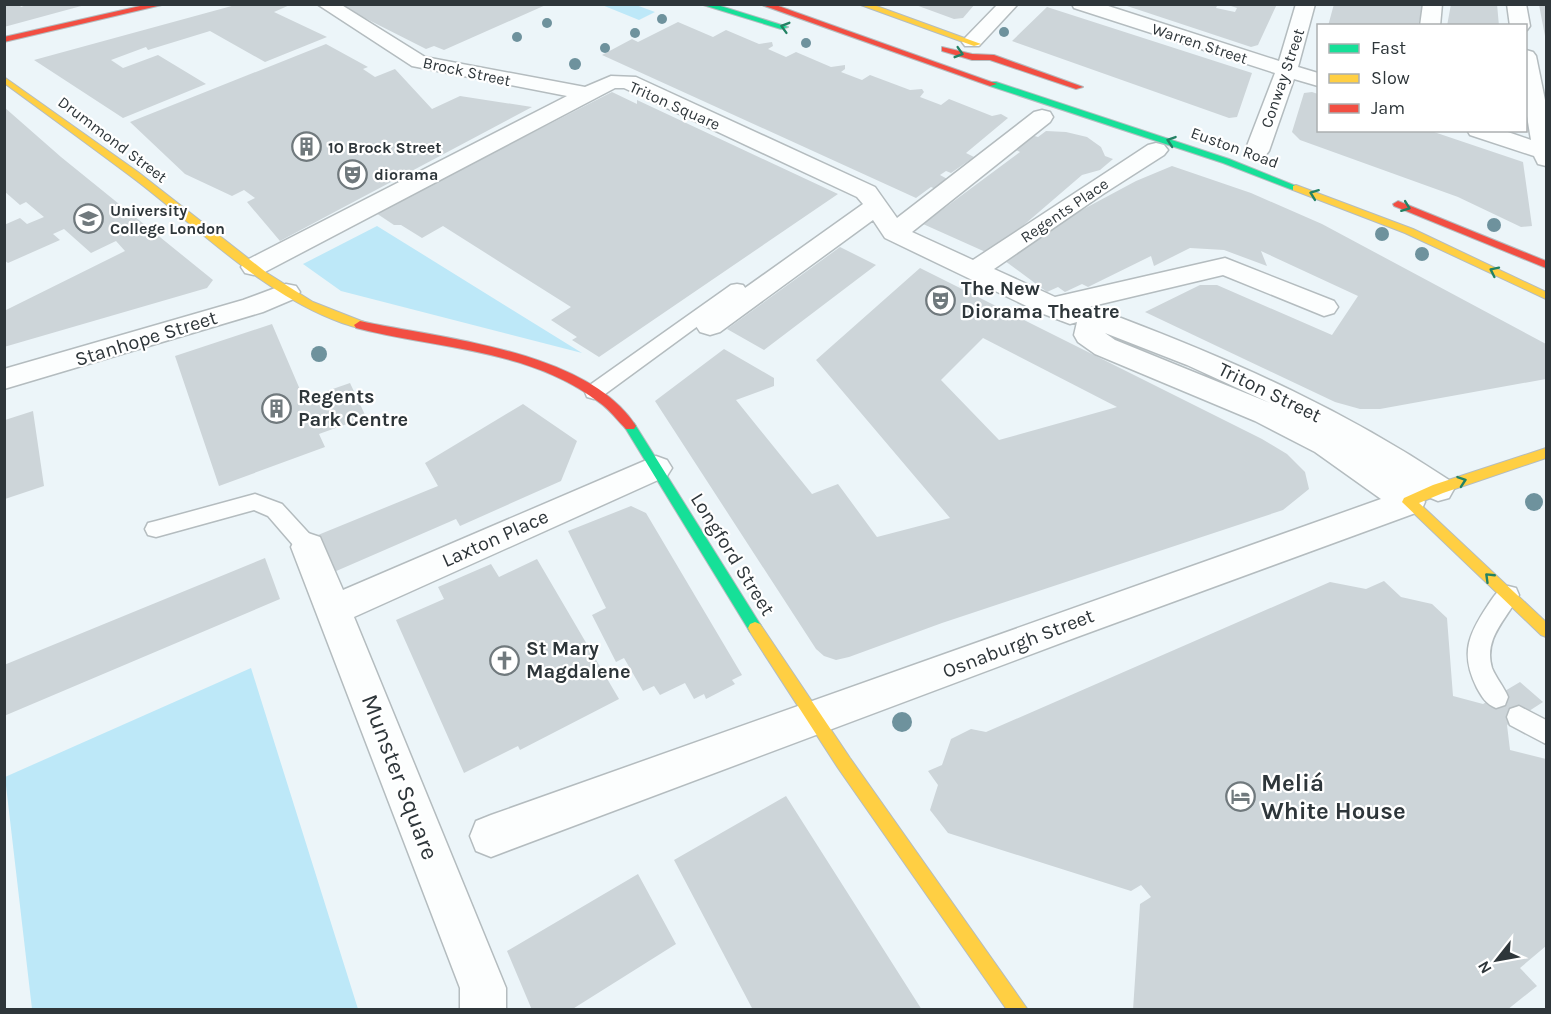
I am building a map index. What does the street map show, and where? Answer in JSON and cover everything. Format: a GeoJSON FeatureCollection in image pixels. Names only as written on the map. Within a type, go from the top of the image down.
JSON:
{"type":"FeatureCollection","features":[{"type":"Feature","properties":{"kind":"main road"},"geometry":{"type":"LineString","coordinates":[[4,40],[162,4]]}},
{"type":"Feature","properties":{"kind":"main road"},"geometry":{"type":"LineString","coordinates":[[704,4],[799,31]]}},
{"type":"Feature","properties":{"kind":"main road"},"geometry":{"type":"LineString","coordinates":[[763,4],[837,27],[903,54]]}},
{"type":"Feature","properties":{"kind":"main road"},"geometry":{"type":"LineString","coordinates":[[803,4],[871,26]]}},
{"type":"Feature","properties":{"kind":"main road"},"geometry":{"type":"LineString","coordinates":[[862,4],[972,42],[984,47],[991,57]]}},
{"type":"Feature","properties":{"kind":"main road"},"geometry":{"type":"LineString","coordinates":[[820,37],[903,54]]}},
{"type":"Feature","properties":{"kind":"main road"},"geometry":{"type":"LineString","coordinates":[[927,43],[972,57],[991,57],[1090,91]]}},
{"type":"Feature","properties":{"kind":"main road","name":"Euston Road"},"geometry":{"type":"LineString","coordinates":[[903,54],[1170,141],[1334,202],[1409,231],[1546,296]]}},
{"type":"Feature","properties":{"kind":"main road","name":"Drummond Street"},"geometry":{"type":"LineString","coordinates":[[4,79],[286,292]]}},
{"type":"Feature","properties":{"kind":"main road"},"geometry":{"type":"LineString","coordinates":[[1383,198],[1546,265]]}},
{"type":"Feature","properties":{"kind":"main road","name":"Longford Street"},"geometry":{"type":"LineString","coordinates":[[286,292],[340,319],[555,370],[612,404],[656,468],[815,719],[1019,1010]]}},
{"type":"Feature","properties":{"kind":"main road","name":"Osnaburgh Street"},"geometry":{"type":"LineString","coordinates":[[1424,495],[1546,453]]}},
{"type":"Feature","properties":{"kind":"main road"},"geometry":{"type":"LineString","coordinates":[[1424,495],[1508,595],[1546,631]]}},
{"type":"Feature","properties":{"kind":"street","name":"Brock Street"},"geometry":{"type":"LineString","coordinates":[[326,4],[419,62],[588,94]]}},
{"type":"Feature","properties":{"kind":"street"},"geometry":{"type":"LineString","coordinates":[[972,42],[1009,4]]}},
{"type":"Feature","properties":{"kind":"street","name":"Conway Street"},"geometry":{"type":"LineString","coordinates":[[1257,151],[1287,70],[1306,4]]}},
{"type":"Feature","properties":{"kind":"street"},"geometry":{"type":"LineString","coordinates":[[1430,24],[1433,4]]}},
{"type":"Feature","properties":{"kind":"street"},"geometry":{"type":"LineString","coordinates":[[1516,4],[1520,24]]}},
{"type":"Feature","properties":{"kind":"street","name":"Warren Street"},"geometry":{"type":"LineString","coordinates":[[1086,5],[1317,80]]}},
{"type":"Feature","properties":{"kind":"street"},"geometry":{"type":"LineString","coordinates":[[1527,54],[1546,56]]}},
{"type":"Feature","properties":{"kind":"street"},"geometry":{"type":"LineString","coordinates":[[1527,59],[1546,156]]}},
{"type":"Feature","properties":{"kind":"street","name":"Triton Square"},"geometry":{"type":"LineString","coordinates":[[254,267],[611,82],[628,82],[866,192],[877,206]]}},
{"type":"Feature","properties":{"kind":"street"},"geometry":{"type":"LineString","coordinates":[[710,326],[877,206],[894,233],[1042,117]]}},
{"type":"Feature","properties":{"kind":"street"},"geometry":{"type":"LineString","coordinates":[[1483,132],[1546,156]]}},
{"type":"Feature","properties":{"kind":"street","name":"Regents Place"},"geometry":{"type":"LineString","coordinates":[[974,271],[1094,189],[1156,150]]}},
{"type":"Feature","properties":{"kind":"street","name":"Triton Street"},"geometry":{"type":"LineString","coordinates":[[894,233],[1090,324],[1088,335],[1105,346],[1266,413],[1424,495]]}},
{"type":"Feature","properties":{"kind":"street"},"geometry":{"type":"LineString","coordinates":[[1051,307],[1225,266],[1324,307]]}},
{"type":"Feature","properties":{"kind":"street","name":"Stanhope Street"},"geometry":{"type":"LineString","coordinates":[[4,379],[253,306],[286,292]]}},
{"type":"Feature","properties":{"kind":"street","name":"Laxton Place"},"geometry":{"type":"LineString","coordinates":[[334,610],[656,468]]}},
{"type":"Feature","properties":{"kind":"street","name":"Osnaburgh Street"},"geometry":{"type":"LineString","coordinates":[[491,836],[815,719],[1157,590],[1424,495]]}},
{"type":"Feature","properties":{"kind":"street","name":"Munster Square"},"geometry":{"type":"LineString","coordinates":[[308,547],[483,988],[483,1010]]}},
{"type":"Feature","properties":{"kind":"lane"},"geometry":{"type":"LineString","coordinates":[[594,392],[737,289]]}},
{"type":"Feature","properties":{"kind":"lane"},"geometry":{"type":"LineString","coordinates":[[156,529],[255,502],[275,510],[308,547]]}},
{"type":"Feature","properties":{"kind":"lane"},"geometry":{"type":"LineString","coordinates":[[1496,697],[1481,676],[1477,650],[1486,627],[1508,595]]}},
{"type":"Feature","properties":{"kind":"lane"},"geometry":{"type":"LineString","coordinates":[[1519,717],[1546,733]]}},
{"type":"Feature","properties":{"kind":"shaded area"},"geometry":{"type":"Polygon","coordinates":[[[602,5],[636,5],[655,12],[639,20],[602,5]]]}},
{"type":"Feature","properties":{"kind":"shaded area"},"geometry":{"type":"Polygon","coordinates":[[[377,226],[582,353],[341,291],[303,264],[377,226]]]}},
{"type":"Feature","properties":{"kind":"shaded area"},"geometry":{"type":"Polygon","coordinates":[[[251,668],[358,1009],[32,1009],[5,777],[251,668]]]}},
{"type":"Feature","properties":{"kind":"building"},"geometry":{"type":"Polygon","coordinates":[[[4,4],[19,4],[21,7],[29,4],[85,5],[4,27],[4,4]]]}},
{"type":"Feature","properties":{"kind":"building"},"geometry":{"type":"Polygon","coordinates":[[[239,4],[292,4],[274,12],[327,37],[265,62],[210,31],[148,50],[146,47],[111,60],[123,68],[158,55],[206,84],[123,118],[34,60],[239,4]]]}},
{"type":"Feature","properties":{"kind":"building"},"geometry":{"type":"Polygon","coordinates":[[[337,4],[548,4],[444,50],[434,46],[426,49],[337,4]]]}},
{"type":"Feature","properties":{"kind":"building"},"geometry":{"type":"Polygon","coordinates":[[[913,4],[975,4],[963,18],[954,19],[913,4]]]}},
{"type":"Feature","properties":{"kind":"building"},"geometry":{"type":"Polygon","coordinates":[[[1121,4],[1218,4],[1216,8],[1235,12],[1237,8],[1225,4],[1277,4],[1258,45],[1251,47],[1121,4]]]}},
{"type":"Feature","properties":{"kind":"building"},"geometry":{"type":"Polygon","coordinates":[[[1334,4],[1424,4],[1419,24],[1329,24],[1334,4]]]}},
{"type":"Feature","properties":{"kind":"building"},"geometry":{"type":"Polygon","coordinates":[[[1451,4],[1497,4],[1499,24],[1447,24],[1451,4]]]}},
{"type":"Feature","properties":{"kind":"building"},"geometry":{"type":"Polygon","coordinates":[[[1539,5],[1546,5],[1546,36],[1545,36],[1539,5]]]}},
{"type":"Feature","properties":{"kind":"building"},"geometry":{"type":"Polygon","coordinates":[[[1047,7],[1252,73],[1237,117],[1229,118],[1012,41],[1047,7]]]}},
{"type":"Feature","properties":{"kind":"building"},"geometry":{"type":"Polygon","coordinates":[[[678,22],[713,37],[726,30],[759,44],[772,42],[773,46],[768,49],[786,57],[796,52],[831,67],[845,65],[845,69],[841,72],[862,80],[870,75],[910,90],[922,89],[924,92],[920,97],[941,105],[949,99],[992,116],[1001,114],[1008,118],[966,153],[974,157],[951,173],[946,171],[940,175],[951,181],[938,190],[931,187],[916,198],[602,55],[632,39],[638,42],[678,22]]]}},
{"type":"Feature","properties":{"kind":"building","name":"10 Brock Street"},"geometry":{"type":"Polygon","coordinates":[[[326,44],[368,67],[363,69],[375,77],[395,69],[432,109],[460,96],[532,107],[280,241],[247,202],[255,198],[244,190],[232,196],[185,174],[130,122],[326,44]]]}},
{"type":"Feature","properties":{"kind":"building"},"geometry":{"type":"Polygon","coordinates":[[[612,92],[637,104],[637,100],[838,194],[599,357],[572,340],[577,337],[551,320],[571,307],[443,226],[422,238],[401,225],[394,225],[376,213],[612,92]]]}},
{"type":"Feature","properties":{"kind":"building"},"geometry":{"type":"Polygon","coordinates":[[[1304,93],[1317,94],[1317,132],[1434,132],[1523,162],[1532,226],[1521,227],[1458,197],[1300,140],[1292,132],[1304,93]]]}},
{"type":"Feature","properties":{"kind":"building"},"geometry":{"type":"Polygon","coordinates":[[[4,107],[61,157],[213,280],[207,288],[4,347],[4,311],[125,251],[116,241],[91,253],[64,229],[53,234],[60,240],[8,263],[4,260],[4,225],[20,218],[27,224],[44,217],[26,202],[20,205],[4,191],[4,107]]]}},
{"type":"Feature","properties":{"kind":"building"},"geometry":{"type":"Polygon","coordinates":[[[1046,131],[1066,132],[1087,137],[1101,147],[1105,156],[1113,159],[1100,170],[1082,175],[990,254],[923,224],[1020,152],[1014,149],[1031,135],[1038,137],[1046,131]]]}},
{"type":"Feature","properties":{"kind":"building"},"geometry":{"type":"Polygon","coordinates":[[[1172,166],[1251,193],[1322,224],[1546,344],[1546,379],[1380,409],[1360,409],[1335,402],[1145,312],[1200,285],[1217,285],[1332,335],[1358,296],[1261,251],[1267,266],[1224,250],[1190,248],[1154,266],[1151,256],[1088,287],[1082,284],[1065,292],[1058,287],[1047,292],[1005,261],[1080,211],[1136,181],[1172,166]]]}},
{"type":"Feature","properties":{"kind":"building"},"geometry":{"type":"Polygon","coordinates":[[[840,247],[876,265],[764,350],[727,329],[840,247]]]}},
{"type":"Feature","properties":{"kind":"building"},"geometry":{"type":"Polygon","coordinates":[[[920,268],[1262,439],[1287,454],[1305,472],[1309,489],[1283,510],[836,660],[824,656],[816,649],[655,401],[724,349],[774,378],[774,386],[736,400],[812,494],[838,484],[877,537],[950,518],[816,360],[920,268]],[[983,338],[941,380],[999,440],[1117,407],[983,338]]]}},
{"type":"Feature","properties":{"kind":"building","name":"Regents Park Centre"},"geometry":{"type":"Polygon","coordinates":[[[272,324],[304,399],[350,383],[366,417],[319,434],[325,447],[219,486],[175,356],[272,324]]]}},
{"type":"Feature","properties":{"kind":"building"},"geometry":{"type":"Polygon","coordinates":[[[523,404],[577,441],[561,481],[460,526],[456,519],[334,572],[318,535],[438,486],[425,463],[523,404]]]}},
{"type":"Feature","properties":{"kind":"building"},"geometry":{"type":"Polygon","coordinates":[[[33,411],[44,486],[5,499],[5,420],[33,411]]]}},
{"type":"Feature","properties":{"kind":"building"},"geometry":{"type":"Polygon","coordinates":[[[631,506],[646,513],[742,675],[732,680],[735,684],[706,699],[704,694],[694,699],[685,683],[660,695],[654,686],[643,691],[624,658],[616,662],[592,615],[606,608],[568,531],[631,506]]]}},
{"type":"Feature","properties":{"kind":"building"},"geometry":{"type":"Polygon","coordinates":[[[265,558],[280,599],[4,716],[4,665],[265,558]]]}},
{"type":"Feature","properties":{"kind":"building","name":"St Mary Magdalene"},"geometry":{"type":"Polygon","coordinates":[[[537,559],[619,699],[520,750],[518,746],[464,773],[396,620],[444,599],[438,587],[491,564],[499,577],[537,559]]]}},
{"type":"Feature","properties":{"kind":"building","name":"Meliá White House"},"geometry":{"type":"Polygon","coordinates":[[[1384,581],[1401,597],[1432,604],[1447,618],[1453,696],[1483,704],[1520,682],[1543,702],[1507,725],[1510,750],[1546,759],[1546,946],[1520,968],[1537,986],[1507,1010],[1133,1010],[1140,904],[1151,897],[1141,885],[1131,891],[948,833],[930,810],[938,785],[928,771],[942,765],[951,739],[971,729],[986,732],[1330,582],[1366,589],[1384,581]]]}},
{"type":"Feature","properties":{"kind":"building"},"geometry":{"type":"Polygon","coordinates":[[[786,796],[922,1010],[753,1010],[674,860],[786,796]]]}},
{"type":"Feature","properties":{"kind":"building"},"geometry":{"type":"Polygon","coordinates":[[[638,874],[676,944],[571,1010],[532,1010],[507,951],[638,874]]]}},
{"type":"Feature","properties":{"kind":"traffic: fast"},"geometry":{"type":"LineString","coordinates":[[704,4],[784,27]]}},
{"type":"Feature","properties":{"kind":"traffic: fast"},"geometry":{"type":"LineString","coordinates":[[993,84],[1226,161],[1296,188]]}},
{"type":"Feature","properties":{"kind":"traffic: fast"},"geometry":{"type":"LineString","coordinates":[[630,426],[755,628]]}},
{"type":"Feature","properties":{"kind":"traffic: slow"},"geometry":{"type":"LineString","coordinates":[[862,4],[977,44]]}},
{"type":"Feature","properties":{"kind":"traffic: slow"},"geometry":{"type":"LineString","coordinates":[[4,79],[156,191],[263,275],[309,304],[360,325]]}},
{"type":"Feature","properties":{"kind":"traffic: slow"},"geometry":{"type":"LineString","coordinates":[[1296,188],[1409,231],[1546,296]]}},
{"type":"Feature","properties":{"kind":"traffic: slow"},"geometry":{"type":"LineString","coordinates":[[1546,453],[1438,489],[1409,502],[1546,631]]}},
{"type":"Feature","properties":{"kind":"traffic: slow"},"geometry":{"type":"LineString","coordinates":[[755,628],[844,763],[1019,1010]]}},
{"type":"Feature","properties":{"kind":"traffic: jam"},"geometry":{"type":"LineString","coordinates":[[4,40],[162,4]]}},
{"type":"Feature","properties":{"kind":"traffic: jam"},"geometry":{"type":"LineString","coordinates":[[763,4],[993,84]]}},
{"type":"Feature","properties":{"kind":"traffic: jam"},"geometry":{"type":"LineString","coordinates":[[945,49],[972,57],[991,57],[1079,87]]}},
{"type":"Feature","properties":{"kind":"traffic: jam"},"geometry":{"type":"LineString","coordinates":[[1398,204],[1546,265]]}},
{"type":"Feature","properties":{"kind":"traffic: jam"},"geometry":{"type":"LineString","coordinates":[[360,325],[468,346],[543,366],[576,381],[606,400],[630,426]]}},
{"type":"Feature","properties":{"kind":"place","name":"10 Brock Street"},"geometry":{"type":"Point","coordinates":[307,147]}},
{"type":"Feature","properties":{"kind":"place","name":"diorama"},"geometry":{"type":"Point","coordinates":[353,174]}},
{"type":"Feature","properties":{"kind":"place","name":"University College London"},"geometry":{"type":"Point","coordinates":[89,219]}},
{"type":"Feature","properties":{"kind":"place","name":"The New Diorama Theatre"},"geometry":{"type":"Point","coordinates":[940,300]}},
{"type":"Feature","properties":{"kind":"place","name":"Regents Park Centre"},"geometry":{"type":"Point","coordinates":[277,408]}},
{"type":"Feature","properties":{"kind":"place","name":"St Mary Magdalene"},"geometry":{"type":"Point","coordinates":[505,660]}},
{"type":"Feature","properties":{"kind":"place","name":"Meliá White House"},"geometry":{"type":"Point","coordinates":[1240,797]}}]}
